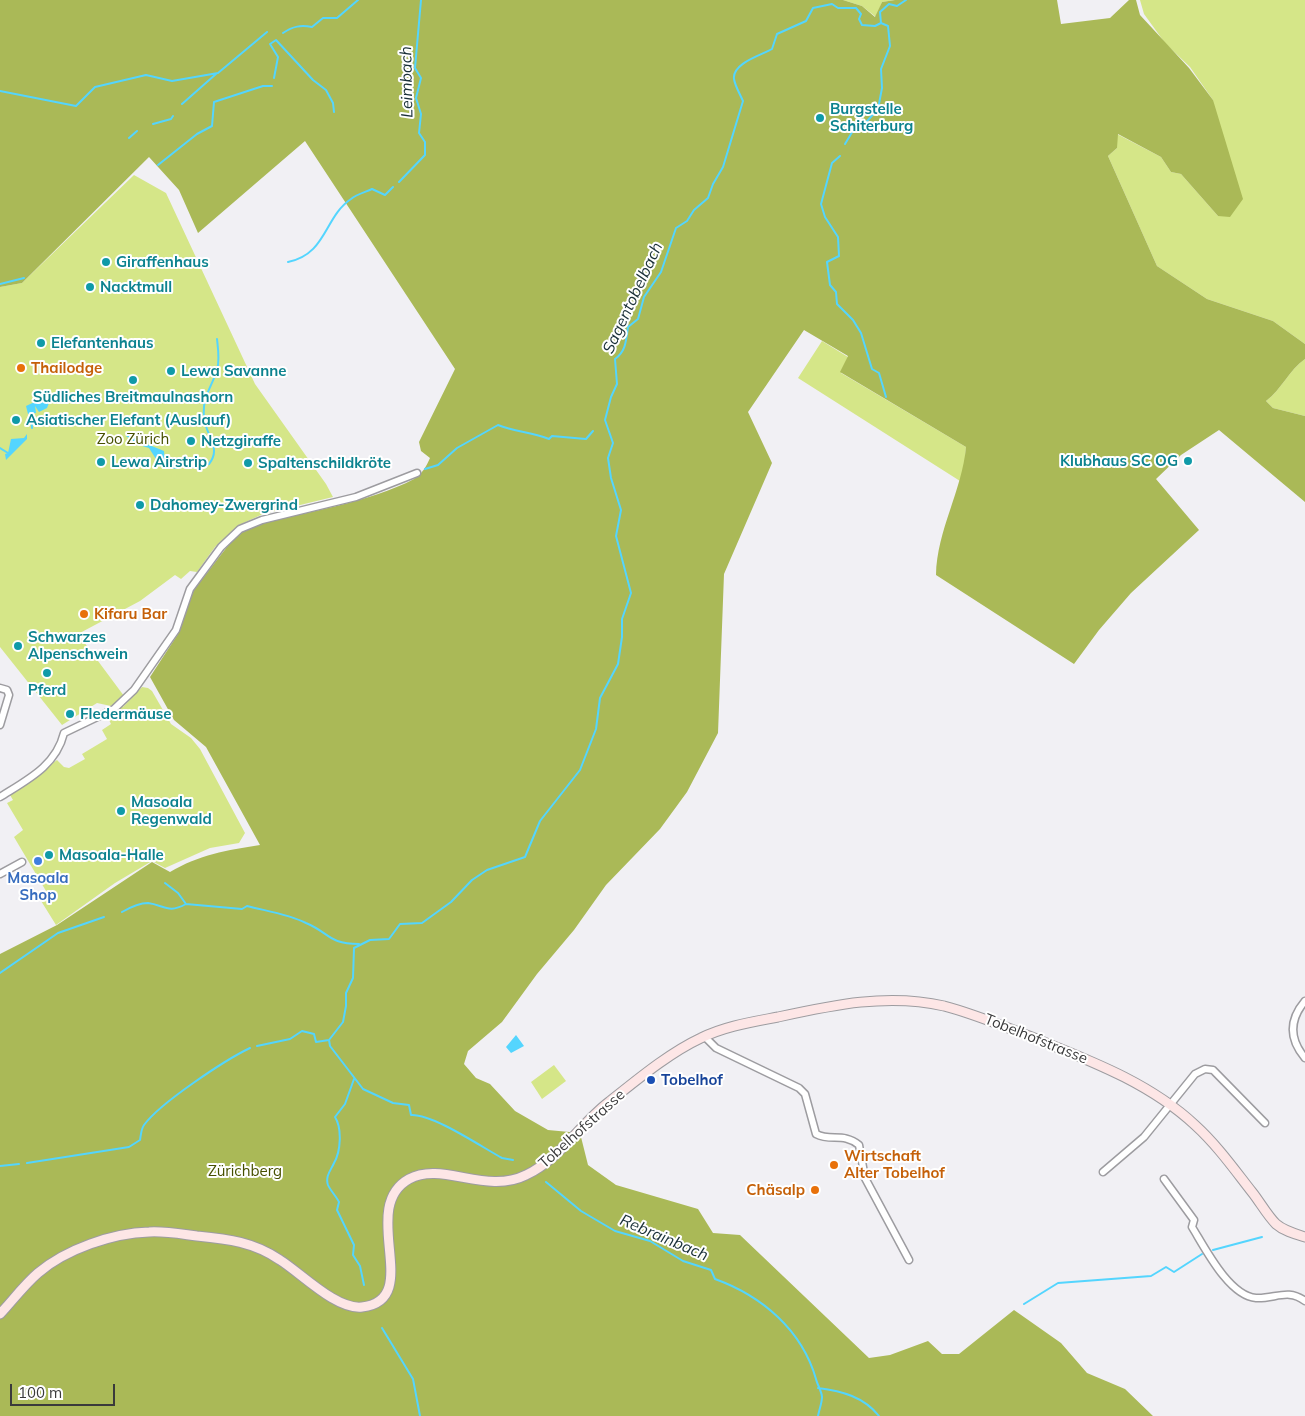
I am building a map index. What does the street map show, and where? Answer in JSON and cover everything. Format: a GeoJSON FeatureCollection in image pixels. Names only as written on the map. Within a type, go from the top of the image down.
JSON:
{"type":"FeatureCollection","features":[{"type":"Feature","properties":{"kind":"main road","name":"Tobelhofstrasse"},"geometry":{"type":"LineString","coordinates":[[0,1314],[31,1280],[49,1265],[98,1243],[147,1232],[248,1244],[285,1263],[333,1299],[354,1307],[370,1305],[384,1295],[389,1286],[392,1262],[386,1212],[392,1196],[402,1183],[416,1176],[430,1174],[494,1183],[514,1180],[529,1174],[552,1159],[607,1103],[675,1053],[704,1036],[744,1024],[840,1004],[883,1000],[925,1002],[981,1017],[1091,1061],[1145,1087],[1171,1106],[1214,1144],[1274,1222],[1285,1230],[1305,1237]]}},
{"type":"Feature","properties":{"kind":"street"},"geometry":{"type":"LineString","coordinates":[[0,797],[51,760],[59,749],[64,733],[114,708],[126,699],[176,630],[192,586],[221,547],[240,529],[262,520],[356,496],[417,473]]}},
{"type":"Feature","properties":{"kind":"street"},"geometry":{"type":"LineString","coordinates":[[0,688],[7,690],[9,695],[0,725]]}},
{"type":"Feature","properties":{"kind":"street"},"geometry":{"type":"LineString","coordinates":[[0,874],[22,862]]}},
{"type":"Feature","properties":{"kind":"street"},"geometry":{"type":"LineString","coordinates":[[1305,1001],[1294,1018],[1292,1030],[1294,1040],[1305,1058]]}},
{"type":"Feature","properties":{"kind":"street"},"geometry":{"type":"LineString","coordinates":[[704,1036],[716,1048],[799,1088],[805,1094],[816,1134],[821,1137],[847,1138],[859,1145],[865,1178],[909,1260]]}},
{"type":"Feature","properties":{"kind":"street"},"geometry":{"type":"LineString","coordinates":[[1103,1172],[1144,1137],[1195,1074],[1205,1070],[1213,1070],[1236,1091],[1264,1123]]}},
{"type":"Feature","properties":{"kind":"street"},"geometry":{"type":"LineString","coordinates":[[1164,1179],[1194,1220],[1192,1227],[1214,1262],[1238,1291],[1255,1298],[1291,1294],[1305,1301]]}},
{"type":"Feature","properties":{"kind":"green space","name":"Zürichberg"},"geometry":{"type":"Polygon","coordinates":[[[0,0],[843,0],[862,6],[875,17],[882,2],[895,0],[1057,0],[1061,24],[1110,18],[1129,0],[1136,0],[1140,15],[1189,68],[1213,100],[1243,199],[1230,217],[1218,216],[1181,174],[1171,172],[1161,157],[1118,134],[1117,148],[1108,156],[1157,266],[1207,299],[1273,321],[1305,344],[1305,359],[1299,363],[1277,391],[1266,401],[1273,408],[1305,416],[1305,502],[1219,430],[1181,455],[1156,479],[1199,530],[1131,593],[1099,630],[1074,664],[936,575],[937,558],[960,479],[966,447],[840,372],[848,356],[804,330],[748,412],[772,463],[724,574],[718,733],[687,792],[660,829],[606,885],[574,930],[537,974],[502,1022],[468,1051],[464,1064],[476,1078],[490,1084],[515,1111],[548,1130],[580,1133],[588,1165],[616,1185],[698,1209],[713,1233],[740,1235],[869,1358],[890,1355],[928,1341],[942,1354],[959,1354],[1014,1310],[1061,1343],[1087,1373],[1125,1389],[1153,1416],[0,1416],[0,954],[57,925],[152,862],[170,872],[192,861],[213,854],[260,845],[206,747],[174,720],[150,677],[178,634],[193,591],[230,543],[242,532],[254,525],[336,506],[377,494],[397,487],[419,475],[430,458],[421,451],[419,442],[455,369],[305,141],[198,233],[179,190],[149,157],[22,283],[0,287],[0,0]]]}},
{"type":"Feature","properties":{"kind":"green space"},"geometry":{"type":"Polygon","coordinates":[[[843,0],[895,0],[882,2],[876,17],[862,6],[843,0]]]}},
{"type":"Feature","properties":{"kind":"green space"},"geometry":{"type":"Polygon","coordinates":[[[1140,0],[1305,0],[1305,344],[1273,321],[1207,299],[1157,266],[1108,156],[1117,148],[1117,134],[1161,157],[1171,172],[1181,174],[1218,216],[1213,100],[1190,67],[1165,43],[1144,14],[1140,0]]]}},
{"type":"Feature","properties":{"kind":"green space","name":"Zoo Zürich"},"geometry":{"type":"Polygon","coordinates":[[[134,175],[166,193],[255,384],[326,484],[333,497],[263,514],[239,525],[215,547],[197,572],[190,571],[181,579],[175,575],[140,601],[78,634],[124,696],[119,701],[123,707],[142,687],[152,691],[171,724],[191,738],[200,749],[245,833],[239,843],[210,848],[165,868],[152,861],[115,883],[56,925],[38,896],[46,891],[14,837],[23,830],[7,803],[13,800],[10,795],[57,760],[64,767],[69,768],[85,759],[82,754],[107,739],[102,730],[111,724],[107,716],[117,711],[114,704],[111,706],[97,703],[62,725],[0,647],[0,287],[22,283],[134,175]]]}},
{"type":"Feature","properties":{"kind":"green space"},"geometry":{"type":"Polygon","coordinates":[[[822,341],[848,357],[841,373],[966,447],[964,470],[960,481],[798,378],[822,341]]]}},
{"type":"Feature","properties":{"kind":"green space"},"geometry":{"type":"Polygon","coordinates":[[[1305,359],[1305,416],[1273,408],[1266,401],[1277,391],[1299,363],[1305,359]]]}},
{"type":"Feature","properties":{"kind":"green space"},"geometry":{"type":"Polygon","coordinates":[[[554,1065],[566,1081],[542,1099],[531,1082],[554,1065]]]}},
{"type":"Feature","properties":{"kind":"water"},"geometry":{"type":"Polygon","coordinates":[[[45,397],[49,403],[47,408],[39,412],[35,406],[36,413],[28,414],[26,406],[45,397]]]}},
{"type":"Feature","properties":{"kind":"water"},"geometry":{"type":"Polygon","coordinates":[[[127,432],[134,435],[137,440],[164,451],[165,462],[182,465],[177,469],[161,467],[149,448],[139,445],[126,436],[127,432]]]}},
{"type":"Feature","properties":{"kind":"water"},"geometry":{"type":"Polygon","coordinates":[[[27,434],[27,439],[6,460],[5,454],[8,453],[11,439],[24,438],[27,434]]]}},
{"type":"Feature","properties":{"kind":"water"},"geometry":{"type":"Polygon","coordinates":[[[516,1035],[524,1046],[511,1053],[506,1047],[516,1035]]]}},
{"type":"Feature","properties":{"kind":"waterway"},"geometry":{"type":"LineString","coordinates":[[283,33],[297,27],[312,27],[323,18],[337,18],[358,0]]}},
{"type":"Feature","properties":{"kind":"waterway","name":"Leimbach"},"geometry":{"type":"LineString","coordinates":[[399,182],[425,155],[425,142],[419,133],[421,114],[416,98],[421,78],[415,68],[421,0]]}},
{"type":"Feature","properties":{"kind":"waterway","name":"Sagentobelbach"},"geometry":{"type":"LineString","coordinates":[[513,1160],[502,1158],[444,1125],[420,1116],[411,1115],[409,1105],[393,1103],[363,1089],[330,1046],[329,1040],[343,1022],[346,993],[353,978],[354,948],[370,940],[389,939],[400,924],[422,923],[451,902],[472,880],[487,870],[525,857],[540,821],[580,770],[596,729],[600,698],[618,664],[622,637],[622,619],[631,593],[616,536],[621,510],[611,478],[608,458],[613,443],[605,420],[611,397],[617,384],[615,359],[623,349],[628,327],[638,319],[644,297],[661,272],[676,228],[687,221],[694,210],[708,198],[713,184],[723,167],[743,101],[736,87],[735,73],[738,68],[749,60],[772,49],[777,34],[806,21],[813,8],[832,4],[838,8],[856,8],[861,14],[859,19],[862,25],[875,26],[881,23],[880,12],[889,4],[897,6],[906,0]]}},
{"type":"Feature","properties":{"kind":"waterway"},"geometry":{"type":"LineString","coordinates":[[845,144],[854,129],[859,130],[878,109],[882,88],[881,69],[890,46],[888,26],[881,23]]}},
{"type":"Feature","properties":{"kind":"waterway"},"geometry":{"type":"LineString","coordinates":[[0,91],[76,106],[95,87],[146,75],[172,81],[218,73],[267,32]]}},
{"type":"Feature","properties":{"kind":"waterway"},"geometry":{"type":"LineString","coordinates":[[274,78],[278,57],[270,44],[276,40],[313,80],[326,90],[333,103],[334,112]]}},
{"type":"Feature","properties":{"kind":"waterway"},"geometry":{"type":"LineString","coordinates":[[182,104],[216,74]]}},
{"type":"Feature","properties":{"kind":"waterway"},"geometry":{"type":"LineString","coordinates":[[158,165],[197,134],[212,126],[214,102],[263,86],[272,86]]}},
{"type":"Feature","properties":{"kind":"waterway"},"geometry":{"type":"LineString","coordinates":[[153,124],[171,119],[173,116]]}},
{"type":"Feature","properties":{"kind":"waterway"},"geometry":{"type":"LineString","coordinates":[[129,138],[137,131]]}},
{"type":"Feature","properties":{"kind":"waterway"},"geometry":{"type":"LineString","coordinates":[[840,156],[832,163],[821,204],[825,217],[838,237],[839,256],[827,262],[830,285],[836,292],[837,304],[853,320],[861,333],[872,369],[879,373],[886,397]]}},
{"type":"Feature","properties":{"kind":"waterway","name":"Leimbach"},"geometry":{"type":"LineString","coordinates":[[288,262],[301,258],[310,251],[318,243],[335,215],[353,197],[372,189],[385,195],[393,187]]}},
{"type":"Feature","properties":{"kind":"waterway"},"geometry":{"type":"LineString","coordinates":[[0,284],[24,278]]}},
{"type":"Feature","properties":{"kind":"waterway"},"geometry":{"type":"LineString","coordinates":[[193,467],[209,464],[214,453],[214,447],[205,424],[204,404],[218,366],[217,339]]}},
{"type":"Feature","properties":{"kind":"waterway"},"geometry":{"type":"LineString","coordinates":[[31,414],[32,428]]}},
{"type":"Feature","properties":{"kind":"waterway"},"geometry":{"type":"LineString","coordinates":[[425,469],[438,465],[457,448],[498,425],[549,439],[552,436],[586,439],[593,431]]}},
{"type":"Feature","properties":{"kind":"waterway"},"geometry":{"type":"LineString","coordinates":[[0,448],[8,453]]}},
{"type":"Feature","properties":{"kind":"waterway"},"geometry":{"type":"LineString","coordinates":[[165,883],[178,893],[186,904]]}},
{"type":"Feature","properties":{"kind":"waterway"},"geometry":{"type":"LineString","coordinates":[[122,912],[131,907],[148,903],[170,909],[186,904],[242,909],[247,906],[299,920],[335,940],[349,944],[359,944]]}},
{"type":"Feature","properties":{"kind":"waterway"},"geometry":{"type":"LineString","coordinates":[[0,973],[58,933],[104,917]]}},
{"type":"Feature","properties":{"kind":"waterway"},"geometry":{"type":"LineString","coordinates":[[257,1046],[290,1039],[302,1031],[314,1034],[316,1042],[329,1040]]}},
{"type":"Feature","properties":{"kind":"waterway"},"geometry":{"type":"LineString","coordinates":[[27,1163],[129,1147],[140,1140],[144,1125],[164,1105],[225,1062],[250,1048]]}},
{"type":"Feature","properties":{"kind":"waterway"},"geometry":{"type":"LineString","coordinates":[[354,1079],[345,1104],[335,1117],[340,1133],[339,1146],[327,1182],[339,1202],[337,1210],[354,1245],[353,1255],[360,1266],[364,1285]]}},
{"type":"Feature","properties":{"kind":"waterway"},"geometry":{"type":"LineString","coordinates":[[0,1166],[19,1164]]}},
{"type":"Feature","properties":{"kind":"waterway","name":"Rebrainbach"},"geometry":{"type":"LineString","coordinates":[[546,1182],[581,1211],[615,1231],[650,1241],[683,1261],[711,1270],[715,1279],[749,1295],[778,1317],[801,1345],[810,1361],[822,1395],[818,1416]]}},
{"type":"Feature","properties":{"kind":"waterway"},"geometry":{"type":"LineString","coordinates":[[1213,1250],[1262,1237]]}},
{"type":"Feature","properties":{"kind":"waterway"},"geometry":{"type":"LineString","coordinates":[[1024,1304],[1058,1283],[1151,1276],[1166,1267],[1174,1272],[1202,1254]]}},
{"type":"Feature","properties":{"kind":"waterway"},"geometry":{"type":"LineString","coordinates":[[382,1328],[413,1379],[420,1416]]}},
{"type":"Feature","properties":{"kind":"waterway"},"geometry":{"type":"LineString","coordinates":[[818,1388],[852,1396],[867,1404],[879,1416]]}},
{"type":"Feature","properties":{"kind":"place","name":"Burgstelle Schiterburg"},"geometry":{"type":"Point","coordinates":[820,118]}},
{"type":"Feature","properties":{"kind":"place","name":"Giraffenhaus"},"geometry":{"type":"Point","coordinates":[106,262]}},
{"type":"Feature","properties":{"kind":"place","name":"Nacktmull"},"geometry":{"type":"Point","coordinates":[90,287]}},
{"type":"Feature","properties":{"kind":"place","name":"Elefantenhaus"},"geometry":{"type":"Point","coordinates":[41,343]}},
{"type":"Feature","properties":{"kind":"place","name":"Thailodge"},"geometry":{"type":"Point","coordinates":[21,368]}},
{"type":"Feature","properties":{"kind":"place","name":"Lewa Savanne"},"geometry":{"type":"Point","coordinates":[171,371]}},
{"type":"Feature","properties":{"kind":"place","name":"Südliches Breitmaulnashorn"},"geometry":{"type":"Point","coordinates":[133,380]}},
{"type":"Feature","properties":{"kind":"place","name":"Asiatischer Elefant (Auslauf)"},"geometry":{"type":"Point","coordinates":[16,420]}},
{"type":"Feature","properties":{"kind":"place","name":"Netzgiraffe"},"geometry":{"type":"Point","coordinates":[191,441]}},
{"type":"Feature","properties":{"kind":"place","name":"Klubhaus SC OG"},"geometry":{"type":"Point","coordinates":[1188,461]}},
{"type":"Feature","properties":{"kind":"place","name":"Lewa Airstrip"},"geometry":{"type":"Point","coordinates":[101,462]}},
{"type":"Feature","properties":{"kind":"place","name":"Spaltenschildkröte"},"geometry":{"type":"Point","coordinates":[248,463]}},
{"type":"Feature","properties":{"kind":"place","name":"Dahomey-Zwergrind"},"geometry":{"type":"Point","coordinates":[140,505]}},
{"type":"Feature","properties":{"kind":"place","name":"Kifaru Bar"},"geometry":{"type":"Point","coordinates":[84,614]}},
{"type":"Feature","properties":{"kind":"place","name":"Schwarzes Alpenschwein"},"geometry":{"type":"Point","coordinates":[18,646]}},
{"type":"Feature","properties":{"kind":"place","name":"Pferd"},"geometry":{"type":"Point","coordinates":[47,673]}},
{"type":"Feature","properties":{"kind":"place","name":"Fledermäuse"},"geometry":{"type":"Point","coordinates":[70,714]}},
{"type":"Feature","properties":{"kind":"place","name":"Masoala Regenwald"},"geometry":{"type":"Point","coordinates":[121,811]}},
{"type":"Feature","properties":{"kind":"place","name":"Masoala-Halle"},"geometry":{"type":"Point","coordinates":[49,855]}},
{"type":"Feature","properties":{"kind":"place","name":"Masoala Shop"},"geometry":{"type":"Point","coordinates":[38,861]}},
{"type":"Feature","properties":{"kind":"place","name":"Tobelhof"},"geometry":{"type":"Point","coordinates":[651,1080]}},
{"type":"Feature","properties":{"kind":"place","name":"Wirtschaft Alter Tobelhof"},"geometry":{"type":"Point","coordinates":[834,1165]}},
{"type":"Feature","properties":{"kind":"place","name":"Chäsalp"},"geometry":{"type":"Point","coordinates":[815,1190]}}]}
